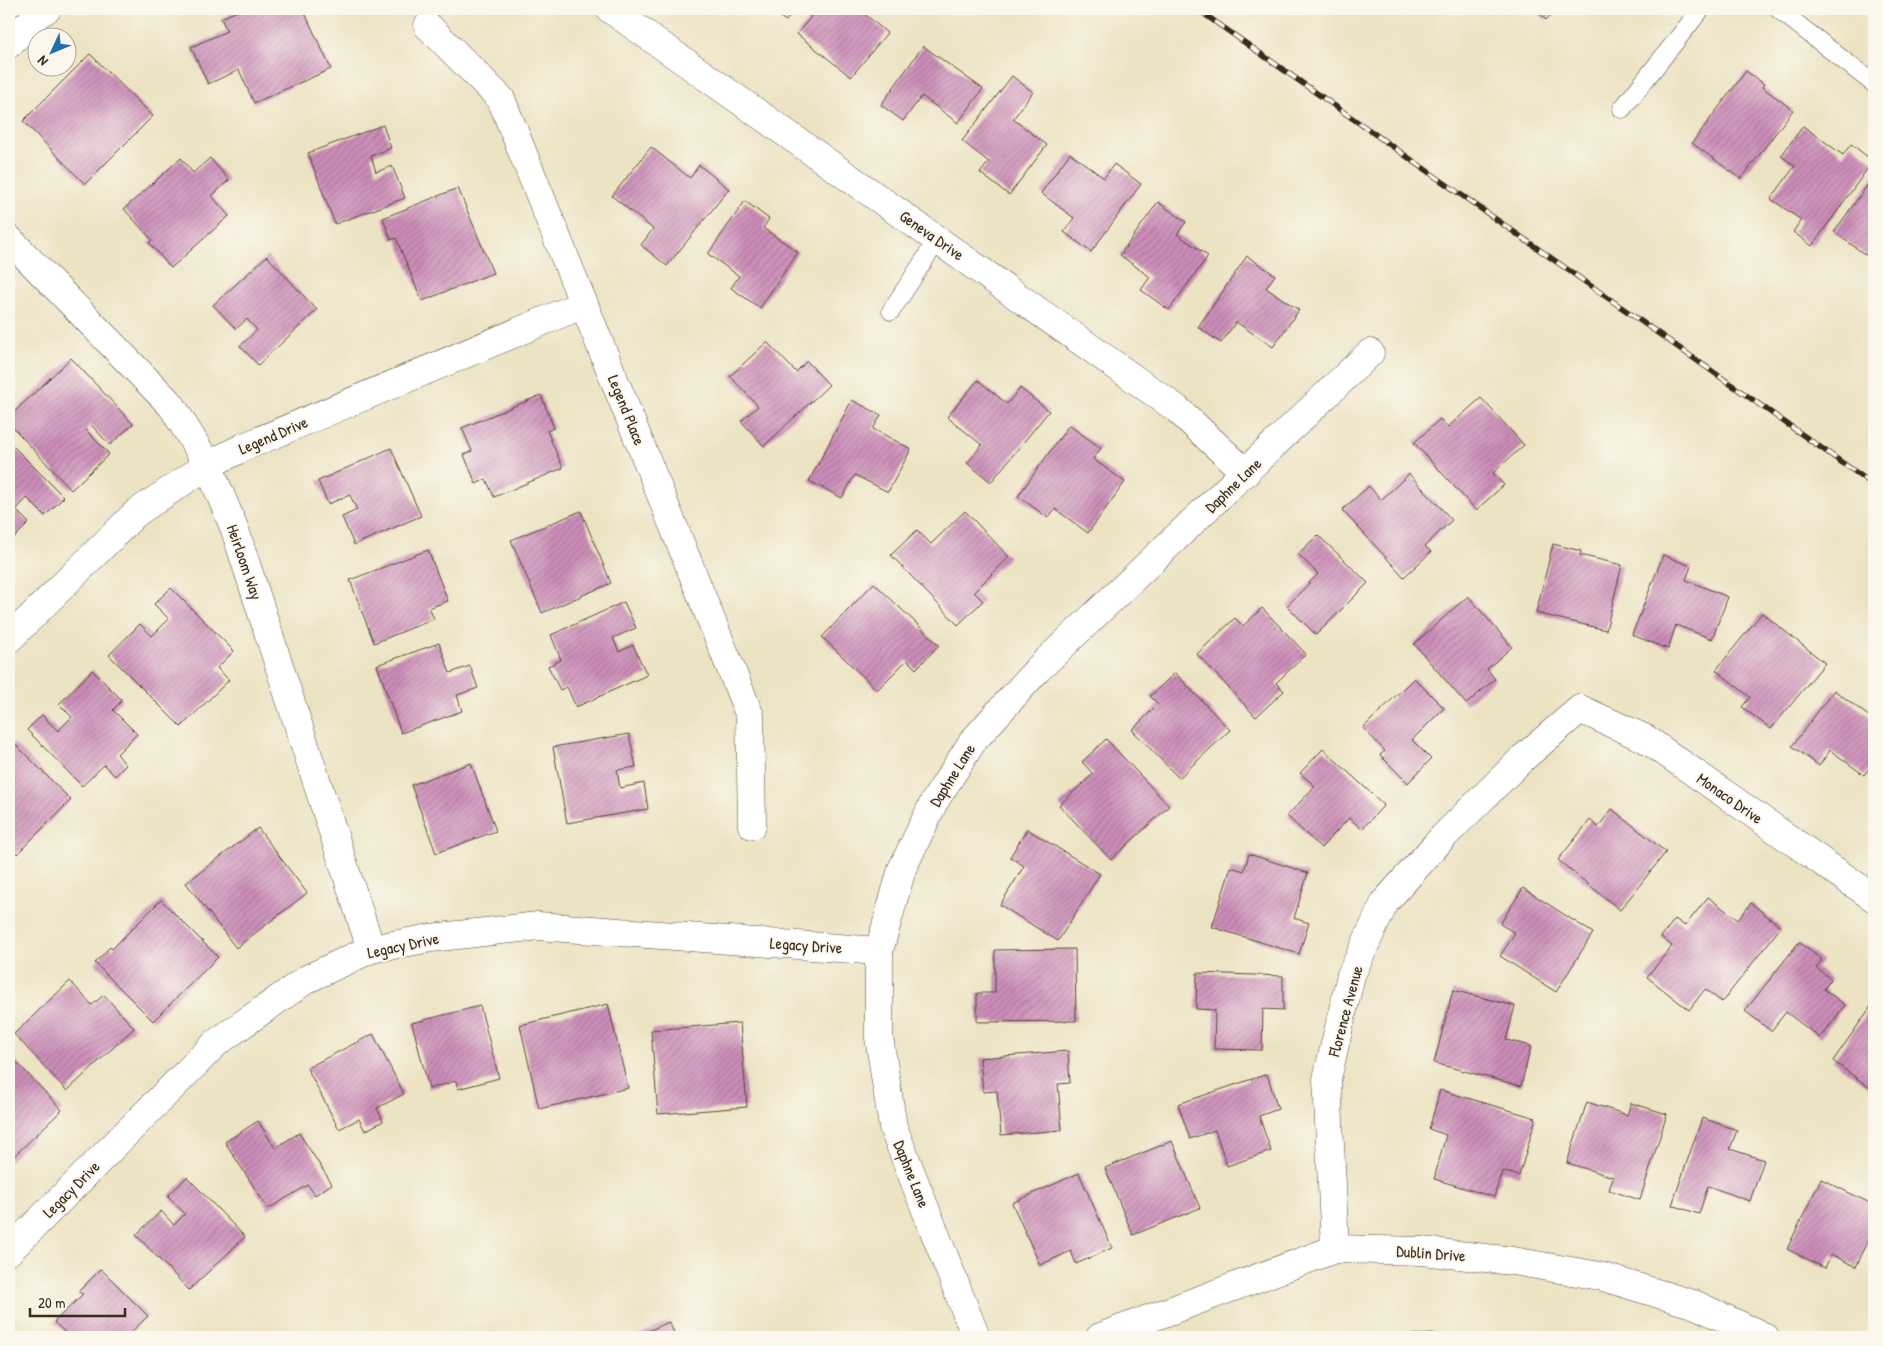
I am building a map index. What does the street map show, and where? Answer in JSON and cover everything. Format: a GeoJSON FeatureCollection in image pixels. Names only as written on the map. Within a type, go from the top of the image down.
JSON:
{"type":"FeatureCollection","features":[{"type":"Feature","properties":{"kind":"street"},"geometry":{"type":"LineString","coordinates":[[9,44],[39,14],[48,9]]}},
{"type":"Feature","properties":{"kind":"street","name":"Geneva Drive"},"geometry":{"type":"LineString","coordinates":[[610,9],[1177,409],[1246,473]]}},
{"type":"Feature","properties":{"kind":"street","name":"Legend Place"},"geometry":{"type":"LineString","coordinates":[[428,26],[501,99],[750,716],[752,825]]}},
{"type":"Feature","properties":{"kind":"street","name":"Heirloom Way"},"geometry":{"type":"LineString","coordinates":[[9,239],[172,406],[208,465],[235,530],[371,949]]}},
{"type":"Feature","properties":{"kind":"street","name":"Legend Drive"},"geometry":{"type":"LineString","coordinates":[[9,639],[136,513],[208,465],[244,447],[584,304]]}},
{"type":"Feature","properties":{"kind":"street","name":"Daphne Lane"},"geometry":{"type":"LineString","coordinates":[[976,1337],[893,1127],[879,1037],[879,951],[902,869],[934,802],[974,741],[1037,670],[1370,353]]}},
{"type":"Feature","properties":{"kind":"street","name":"Monaco Drive"},"geometry":{"type":"LineString","coordinates":[[1580,709],[1646,739],[1874,898]]}},
{"type":"Feature","properties":{"kind":"street","name":"Florence Avenue"},"geometry":{"type":"LineString","coordinates":[[1335,1249],[1327,1079],[1351,975],[1385,902],[1443,837],[1522,759],[1580,709]]}},
{"type":"Feature","properties":{"kind":"street","name":"Legacy Drive"},"geometry":{"type":"LineString","coordinates":[[9,1251],[216,1043],[307,979],[371,949],[431,938],[538,926],[879,951]]}},
{"type":"Feature","properties":{"kind":"street","name":"Dublin Drive"},"geometry":{"type":"LineString","coordinates":[[1100,1337],[1335,1249],[1422,1251],[1513,1261],[1600,1276],[1696,1305],[1765,1337]]}},
{"type":"Feature","properties":{"kind":"lane"},"geometry":{"type":"LineString","coordinates":[[1622,109],[1701,9]]}},
{"type":"Feature","properties":{"kind":"lane"},"geometry":{"type":"LineString","coordinates":[[1778,9],[1874,84]]}},
{"type":"Feature","properties":{"kind":"lane"},"geometry":{"type":"LineString","coordinates":[[891,311],[938,239]]}},
{"type":"Feature","properties":{"kind":"building"},"geometry":{"type":"Polygon","coordinates":[[[242,9],[303,9],[331,69],[254,103],[239,70],[208,84],[191,47],[227,31],[221,18],[242,9]]]}},
{"type":"Feature","properties":{"kind":"building"},"geometry":{"type":"Polygon","coordinates":[[[768,9],[795,9],[786,21],[768,9]]]}},
{"type":"Feature","properties":{"kind":"building"},"geometry":{"type":"Polygon","coordinates":[[[817,9],[859,9],[887,33],[851,77],[797,34],[817,9]]]}},
{"type":"Feature","properties":{"kind":"building"},"geometry":{"type":"Polygon","coordinates":[[[1535,9],[1557,9],[1546,20],[1535,9]]]}},
{"type":"Feature","properties":{"kind":"building"},"geometry":{"type":"Polygon","coordinates":[[[923,46],[983,89],[958,123],[922,96],[903,121],[881,105],[923,46]]]}},
{"type":"Feature","properties":{"kind":"building"},"geometry":{"type":"Polygon","coordinates":[[[90,54],[153,116],[85,184],[23,121],[66,78],[78,78],[78,66],[90,54]]]}},
{"type":"Feature","properties":{"kind":"building"},"geometry":{"type":"Polygon","coordinates":[[[1746,71],[1764,84],[1762,87],[1793,110],[1741,179],[1692,143],[1746,71]]]}},
{"type":"Feature","properties":{"kind":"building"},"geometry":{"type":"Polygon","coordinates":[[[1012,76],[1033,92],[1013,119],[1047,145],[1009,195],[980,173],[989,162],[962,141],[1012,76]]]}},
{"type":"Feature","properties":{"kind":"building"},"geometry":{"type":"Polygon","coordinates":[[[383,125],[391,148],[371,156],[376,172],[392,166],[405,198],[335,224],[308,153],[383,125]]]}},
{"type":"Feature","properties":{"kind":"building"},"geometry":{"type":"Polygon","coordinates":[[[1803,126],[1843,155],[1851,144],[1873,161],[1812,246],[1793,232],[1801,220],[1771,199],[1795,166],[1781,156],[1803,126]]]}},
{"type":"Feature","properties":{"kind":"building"},"geometry":{"type":"Polygon","coordinates":[[[651,147],[690,178],[699,165],[729,189],[667,266],[641,245],[653,229],[612,196],[651,147]]]}},
{"type":"Feature","properties":{"kind":"building"},"geometry":{"type":"Polygon","coordinates":[[[1070,153],[1104,178],[1114,164],[1141,184],[1091,252],[1064,232],[1074,218],[1041,193],[1070,153]]]}},
{"type":"Feature","properties":{"kind":"building"},"geometry":{"type":"Polygon","coordinates":[[[181,158],[193,173],[210,158],[229,180],[212,196],[229,216],[171,268],[149,243],[152,240],[124,209],[181,158]]]}},
{"type":"Feature","properties":{"kind":"building"},"geometry":{"type":"Polygon","coordinates":[[[1874,176],[1874,261],[1834,232],[1874,176]]]}},
{"type":"Feature","properties":{"kind":"building"},"geometry":{"type":"Polygon","coordinates":[[[458,188],[493,273],[422,301],[396,238],[391,240],[383,218],[458,188]]]}},
{"type":"Feature","properties":{"kind":"building"},"geometry":{"type":"Polygon","coordinates":[[[745,201],[769,219],[763,228],[798,252],[760,308],[731,288],[739,276],[708,254],[745,201]]]}},
{"type":"Feature","properties":{"kind":"building"},"geometry":{"type":"Polygon","coordinates":[[[1158,202],[1186,222],[1177,234],[1208,256],[1169,310],[1141,290],[1150,277],[1120,255],[1158,202]]]}},
{"type":"Feature","properties":{"kind":"building"},"geometry":{"type":"Polygon","coordinates":[[[267,256],[317,310],[258,365],[240,346],[257,330],[247,319],[236,329],[213,305],[267,256]]]}},
{"type":"Feature","properties":{"kind":"building"},"geometry":{"type":"Polygon","coordinates":[[[1247,256],[1275,275],[1266,288],[1299,310],[1273,347],[1236,322],[1221,343],[1198,327],[1247,256]]]}},
{"type":"Feature","properties":{"kind":"building"},"geometry":{"type":"Polygon","coordinates":[[[767,342],[796,372],[807,361],[829,385],[764,446],[741,421],[758,406],[730,376],[767,342]]]}},
{"type":"Feature","properties":{"kind":"building"},"geometry":{"type":"Polygon","coordinates":[[[71,358],[133,424],[110,445],[91,425],[86,430],[109,454],[71,490],[9,423],[9,417],[71,358]]]}},
{"type":"Feature","properties":{"kind":"building"},"geometry":{"type":"Polygon","coordinates":[[[978,380],[1007,404],[1020,388],[1049,411],[991,482],[967,463],[982,445],[947,417],[978,380]]]}},
{"type":"Feature","properties":{"kind":"building"},"geometry":{"type":"Polygon","coordinates":[[[541,395],[554,428],[547,431],[563,468],[494,497],[486,479],[476,484],[464,455],[472,451],[462,428],[541,395]]]}},
{"type":"Feature","properties":{"kind":"building"},"geometry":{"type":"Polygon","coordinates":[[[1481,398],[1524,445],[1493,473],[1504,485],[1476,510],[1414,443],[1440,419],[1448,427],[1481,398]]]}},
{"type":"Feature","properties":{"kind":"building"},"geometry":{"type":"Polygon","coordinates":[[[852,400],[881,415],[873,429],[911,449],[888,492],[855,475],[842,498],[809,481],[852,400]]]}},
{"type":"Feature","properties":{"kind":"building"},"geometry":{"type":"Polygon","coordinates":[[[1069,425],[1101,448],[1093,459],[1125,482],[1088,533],[1055,509],[1048,518],[1018,496],[1069,425]]]}},
{"type":"Feature","properties":{"kind":"building"},"geometry":{"type":"Polygon","coordinates":[[[9,442],[64,497],[45,516],[27,498],[16,510],[29,523],[9,543],[9,442]]]}},
{"type":"Feature","properties":{"kind":"building"},"geometry":{"type":"Polygon","coordinates":[[[391,448],[421,516],[354,545],[342,517],[357,510],[350,495],[328,504],[318,481],[391,448]]]}},
{"type":"Feature","properties":{"kind":"building"},"geometry":{"type":"Polygon","coordinates":[[[1409,474],[1452,520],[1425,546],[1431,552],[1404,577],[1342,510],[1369,486],[1381,500],[1409,474]]]}},
{"type":"Feature","properties":{"kind":"building"},"geometry":{"type":"Polygon","coordinates":[[[581,511],[611,583],[542,613],[511,540],[581,511]]]}},
{"type":"Feature","properties":{"kind":"building"},"geometry":{"type":"Polygon","coordinates":[[[965,511],[1009,557],[974,592],[983,601],[958,625],[891,555],[917,530],[931,544],[965,511]]]}},
{"type":"Feature","properties":{"kind":"building"},"geometry":{"type":"Polygon","coordinates":[[[1318,535],[1368,583],[1316,635],[1287,606],[1318,574],[1298,554],[1318,535]]]}},
{"type":"Feature","properties":{"kind":"building"},"geometry":{"type":"Polygon","coordinates":[[[1553,544],[1581,551],[1580,555],[1622,565],[1606,630],[1536,613],[1553,544]]]}},
{"type":"Feature","properties":{"kind":"building"},"geometry":{"type":"Polygon","coordinates":[[[428,550],[448,601],[429,608],[434,619],[374,643],[350,580],[428,550]]]}},
{"type":"Feature","properties":{"kind":"building"},"geometry":{"type":"Polygon","coordinates":[[[1663,555],[1691,566],[1686,580],[1728,597],[1712,639],[1676,625],[1668,649],[1632,635],[1663,555]]]}},
{"type":"Feature","properties":{"kind":"building"},"geometry":{"type":"Polygon","coordinates":[[[874,583],[939,645],[916,669],[907,660],[877,690],[822,637],[874,583]]]}},
{"type":"Feature","properties":{"kind":"building"},"geometry":{"type":"Polygon","coordinates":[[[171,588],[234,651],[217,668],[229,680],[181,727],[109,655],[140,624],[152,636],[169,619],[154,604],[171,588]]]}},
{"type":"Feature","properties":{"kind":"building"},"geometry":{"type":"Polygon","coordinates":[[[1468,596],[1512,647],[1487,669],[1495,679],[1466,704],[1414,644],[1468,596]]]}},
{"type":"Feature","properties":{"kind":"building"},"geometry":{"type":"Polygon","coordinates":[[[624,602],[636,628],[613,638],[619,652],[633,645],[647,675],[576,707],[567,687],[560,690],[548,666],[561,660],[551,635],[624,602]]]}},
{"type":"Feature","properties":{"kind":"building"},"geometry":{"type":"Polygon","coordinates":[[[1262,608],[1306,654],[1276,683],[1284,691],[1256,717],[1197,654],[1235,618],[1243,626],[1262,608]]]}},
{"type":"Feature","properties":{"kind":"building"},"geometry":{"type":"Polygon","coordinates":[[[1762,613],[1825,663],[1771,729],[1742,707],[1750,697],[1716,670],[1762,613]]]}},
{"type":"Feature","properties":{"kind":"building"},"geometry":{"type":"Polygon","coordinates":[[[439,643],[450,673],[470,666],[478,688],[457,695],[462,711],[401,733],[377,665],[439,643]]]}},
{"type":"Feature","properties":{"kind":"building"},"geometry":{"type":"Polygon","coordinates":[[[92,670],[122,700],[113,710],[137,734],[117,754],[126,765],[115,776],[104,765],[82,786],[27,730],[42,715],[58,731],[72,717],[59,704],[92,670]]]}},
{"type":"Feature","properties":{"kind":"building"},"geometry":{"type":"Polygon","coordinates":[[[1175,673],[1230,730],[1179,778],[1132,730],[1158,704],[1150,696],[1175,673]]]}},
{"type":"Feature","properties":{"kind":"building"},"geometry":{"type":"Polygon","coordinates":[[[1414,678],[1444,708],[1412,740],[1431,759],[1408,783],[1380,755],[1385,751],[1363,728],[1414,678]]]}},
{"type":"Feature","properties":{"kind":"building"},"geometry":{"type":"Polygon","coordinates":[[[1834,690],[1874,720],[1874,761],[1864,775],[1830,750],[1819,766],[1792,746],[1834,690]]]}},
{"type":"Feature","properties":{"kind":"building"},"geometry":{"type":"Polygon","coordinates":[[[629,734],[636,767],[617,770],[620,788],[644,783],[648,809],[567,823],[553,747],[629,734]]]}},
{"type":"Feature","properties":{"kind":"building"},"geometry":{"type":"Polygon","coordinates":[[[1106,739],[1169,806],[1111,860],[1059,805],[1093,774],[1082,762],[1106,739]]]}},
{"type":"Feature","properties":{"kind":"building"},"geometry":{"type":"Polygon","coordinates":[[[14,743],[71,800],[17,854],[9,845],[9,784],[14,778],[9,773],[9,748],[14,743]]]}},
{"type":"Feature","properties":{"kind":"building"},"geometry":{"type":"Polygon","coordinates":[[[1323,749],[1384,805],[1362,829],[1349,818],[1321,848],[1287,816],[1315,786],[1300,773],[1323,749]]]}},
{"type":"Feature","properties":{"kind":"building"},"geometry":{"type":"Polygon","coordinates":[[[471,763],[496,831],[436,853],[411,785],[471,763]]]}},
{"type":"Feature","properties":{"kind":"building"},"geometry":{"type":"Polygon","coordinates":[[[1612,809],[1666,852],[1620,910],[1558,860],[1590,820],[1598,827],[1612,809]]]}},
{"type":"Feature","properties":{"kind":"building"},"geometry":{"type":"Polygon","coordinates":[[[258,828],[307,893],[236,948],[186,883],[258,828]]]}},
{"type":"Feature","properties":{"kind":"building"},"geometry":{"type":"Polygon","coordinates":[[[1027,829],[1100,874],[1058,941],[1000,905],[1024,866],[1010,857],[1027,829]]]}},
{"type":"Feature","properties":{"kind":"building"},"geometry":{"type":"Polygon","coordinates":[[[1249,854],[1308,873],[1294,918],[1309,923],[1299,954],[1212,927],[1231,867],[1244,871],[1249,854]]]}},
{"type":"Feature","properties":{"kind":"building"},"geometry":{"type":"Polygon","coordinates":[[[1523,888],[1593,933],[1556,992],[1500,956],[1515,933],[1500,924],[1523,888]]]}},
{"type":"Feature","properties":{"kind":"building"},"geometry":{"type":"Polygon","coordinates":[[[1708,897],[1738,920],[1751,903],[1781,927],[1722,1002],[1705,989],[1689,1010],[1647,977],[1672,946],[1661,937],[1675,919],[1685,926],[1708,897]]]}},
{"type":"Feature","properties":{"kind":"building"},"geometry":{"type":"Polygon","coordinates":[[[161,900],[218,957],[153,1021],[95,963],[110,947],[112,949],[161,900]]]}},
{"type":"Feature","properties":{"kind":"building"},"geometry":{"type":"Polygon","coordinates":[[[1799,942],[1822,960],[1816,968],[1831,979],[1824,989],[1845,1005],[1820,1038],[1786,1012],[1771,1031],[1745,1011],[1799,942]]]}},
{"type":"Feature","properties":{"kind":"building"},"geometry":{"type":"Polygon","coordinates":[[[1075,949],[1076,1021],[977,1022],[977,993],[995,993],[995,950],[1075,949]]]}},
{"type":"Feature","properties":{"kind":"building"},"geometry":{"type":"Polygon","coordinates":[[[1197,973],[1283,976],[1283,1010],[1263,1009],[1262,1050],[1214,1049],[1215,1010],[1196,1009],[1197,973]]]}},
{"type":"Feature","properties":{"kind":"building"},"geometry":{"type":"Polygon","coordinates":[[[70,981],[92,1005],[104,995],[134,1028],[67,1091],[14,1034],[70,981]]]}},
{"type":"Feature","properties":{"kind":"building"},"geometry":{"type":"Polygon","coordinates":[[[1453,990],[1515,1006],[1506,1040],[1531,1046],[1521,1086],[1434,1063],[1453,990]]]}},
{"type":"Feature","properties":{"kind":"building"},"geometry":{"type":"Polygon","coordinates":[[[1874,1002],[1874,1091],[1833,1061],[1874,1002]]]}},
{"type":"Feature","properties":{"kind":"building"},"geometry":{"type":"Polygon","coordinates":[[[608,1004],[628,1088],[539,1109],[520,1025],[608,1004]]]}},
{"type":"Feature","properties":{"kind":"building"},"geometry":{"type":"Polygon","coordinates":[[[480,1006],[499,1078],[458,1089],[456,1081],[429,1089],[412,1023],[480,1006]]]}},
{"type":"Feature","properties":{"kind":"building"},"geometry":{"type":"Polygon","coordinates":[[[740,1023],[747,1107],[658,1114],[651,1030],[740,1023]]]}},
{"type":"Feature","properties":{"kind":"building"},"geometry":{"type":"Polygon","coordinates":[[[373,1034],[404,1094],[377,1108],[383,1121],[365,1131],[359,1119],[339,1129],[307,1068],[373,1034]]]}},
{"type":"Feature","properties":{"kind":"building"},"geometry":{"type":"Polygon","coordinates":[[[1068,1051],[1070,1083],[1058,1084],[1062,1130],[1001,1135],[997,1091],[983,1092],[980,1058],[1068,1051]]]}},
{"type":"Feature","properties":{"kind":"building"},"geometry":{"type":"Polygon","coordinates":[[[9,1054],[62,1110],[9,1161],[9,1054]]]}},
{"type":"Feature","properties":{"kind":"building"},"geometry":{"type":"Polygon","coordinates":[[[1267,1074],[1278,1109],[1259,1116],[1271,1151],[1227,1166],[1215,1130],[1190,1139],[1178,1104],[1267,1074]]]}},
{"type":"Feature","properties":{"kind":"building"},"geometry":{"type":"Polygon","coordinates":[[[1440,1090],[1536,1118],[1519,1176],[1502,1171],[1494,1197],[1434,1179],[1446,1135],[1429,1129],[1440,1090]]]}},
{"type":"Feature","properties":{"kind":"building"},"geometry":{"type":"Polygon","coordinates":[[[1587,1102],[1627,1115],[1631,1103],[1667,1114],[1640,1200],[1609,1190],[1613,1177],[1567,1163],[1587,1102]]]}},
{"type":"Feature","properties":{"kind":"building"},"geometry":{"type":"Polygon","coordinates":[[[1702,1118],[1737,1130],[1730,1149],[1764,1160],[1750,1201],[1708,1186],[1699,1214],[1672,1205],[1702,1118]]]}},
{"type":"Feature","properties":{"kind":"building"},"geometry":{"type":"Polygon","coordinates":[[[258,1121],[275,1148],[299,1133],[332,1184],[315,1195],[308,1185],[268,1209],[225,1142],[258,1121]]]}},
{"type":"Feature","properties":{"kind":"building"},"geometry":{"type":"Polygon","coordinates":[[[1172,1141],[1200,1208],[1133,1235],[1105,1168],[1172,1141]]]}},
{"type":"Feature","properties":{"kind":"building"},"geometry":{"type":"Polygon","coordinates":[[[1079,1173],[1112,1248],[1076,1264],[1071,1251],[1040,1265],[1012,1203],[1079,1173]]]}},
{"type":"Feature","properties":{"kind":"building"},"geometry":{"type":"Polygon","coordinates":[[[187,1177],[245,1237],[189,1290],[136,1235],[161,1211],[174,1225],[185,1214],[168,1196],[187,1177]]]}},
{"type":"Feature","properties":{"kind":"building"},"geometry":{"type":"Polygon","coordinates":[[[1821,1179],[1874,1205],[1874,1227],[1856,1267],[1831,1254],[1825,1268],[1787,1249],[1821,1179]]]}},
{"type":"Feature","properties":{"kind":"building"},"geometry":{"type":"Polygon","coordinates":[[[101,1269],[148,1316],[126,1337],[70,1337],[54,1322],[83,1294],[78,1292],[101,1269]]]}},
{"type":"Feature","properties":{"kind":"building"},"geometry":{"type":"Polygon","coordinates":[[[669,1322],[676,1337],[634,1337],[669,1322]]]}},
{"type":"Feature","properties":{"kind":"building"},"geometry":{"type":"Polygon","coordinates":[[[1437,1334],[1437,1337],[1411,1337],[1411,1335],[1437,1334]]]}},
{"type":"Feature","properties":{"kind":"railway"},"geometry":{"type":"LineString","coordinates":[[1197,9],[1874,485]]}}]}
